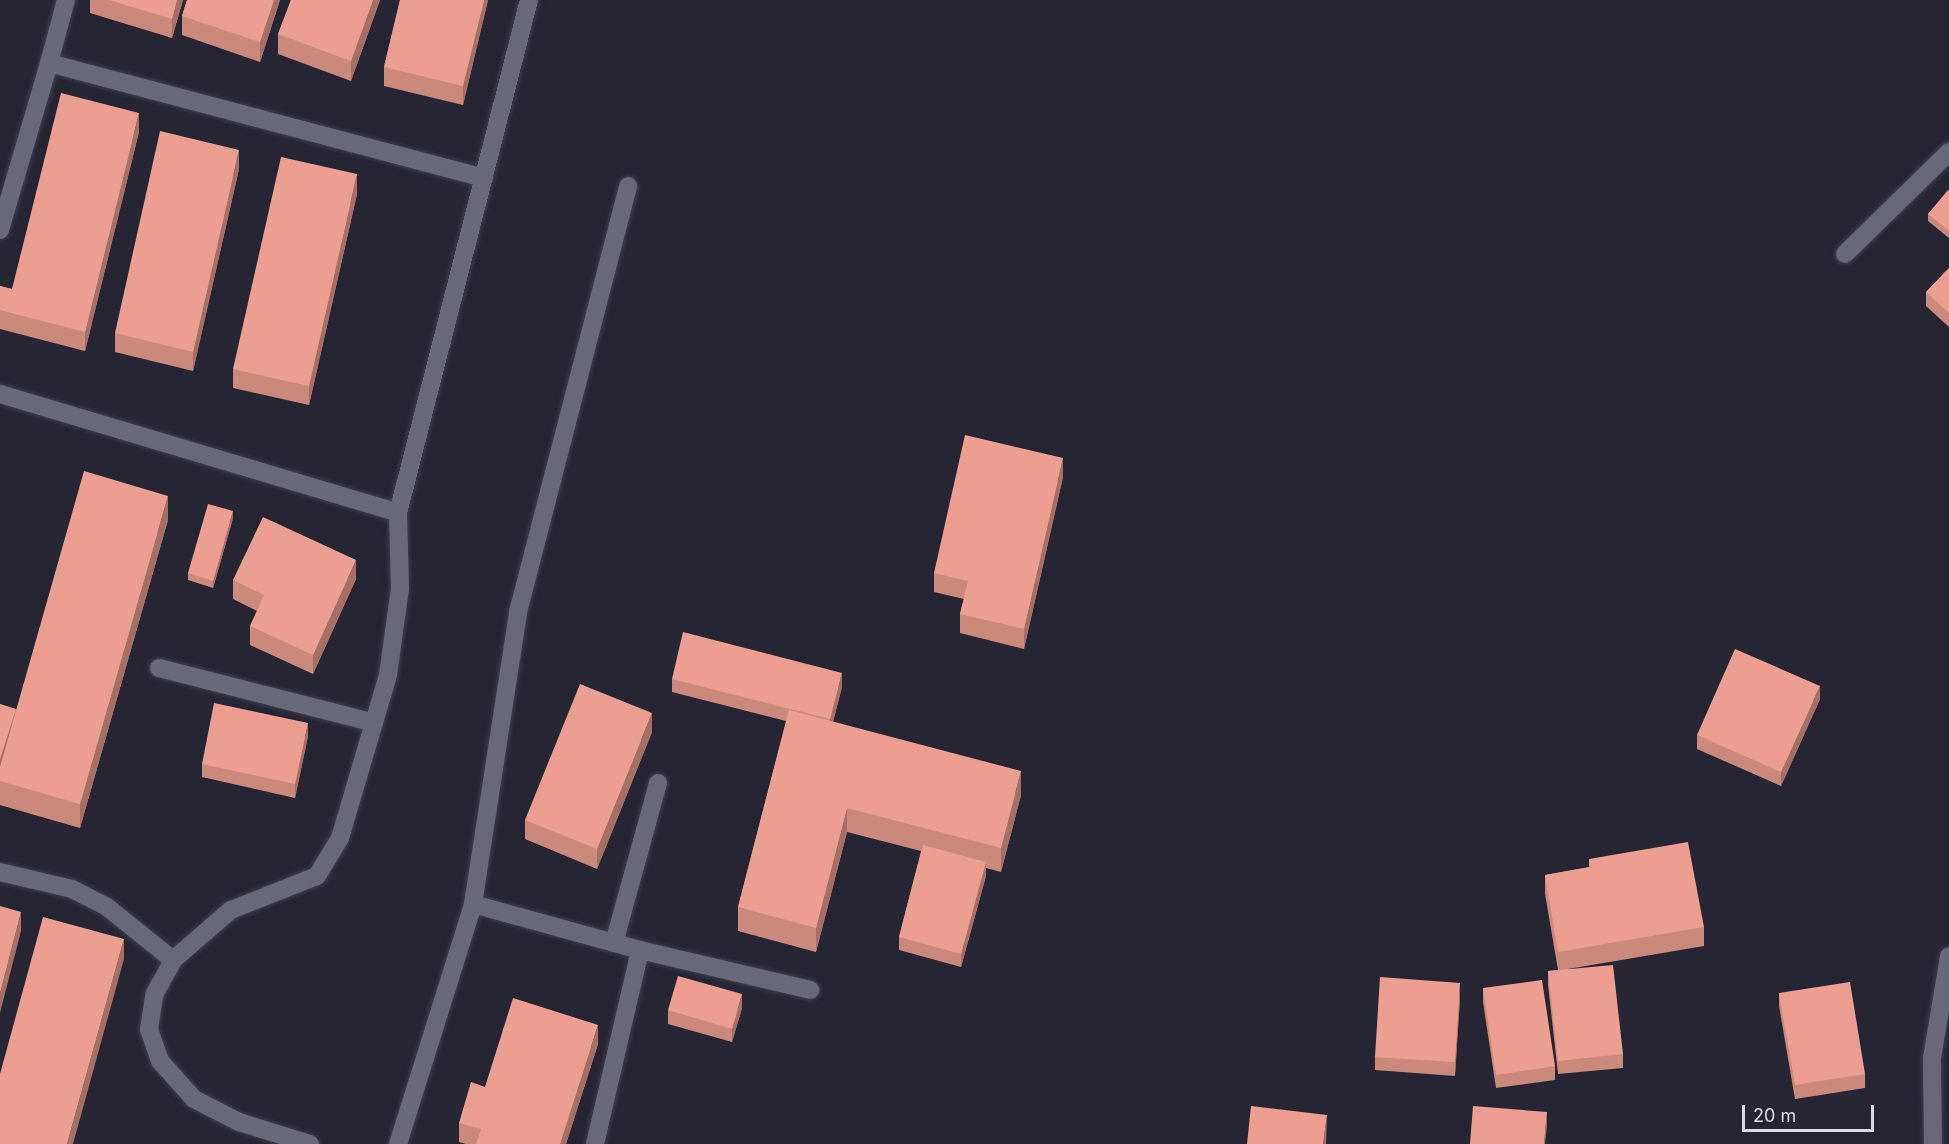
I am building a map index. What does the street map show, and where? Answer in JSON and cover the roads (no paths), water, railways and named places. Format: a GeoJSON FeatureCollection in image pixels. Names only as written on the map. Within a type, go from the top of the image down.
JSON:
{"type":"FeatureCollection","features":[{"type":"Feature","properties":{"kind":"street"},"geometry":{"type":"LineString","coordinates":[[0,230],[66,0]]}},
{"type":"Feature","properties":{"kind":"street"},"geometry":{"type":"LineString","coordinates":[[310,1144],[239,1122],[194,1099],[160,1060],[149,1029],[155,993],[173,960],[231,910],[317,876],[340,838],[388,675],[400,589],[398,513],[529,0]]}},
{"type":"Feature","properties":{"kind":"street"},"geometry":{"type":"LineString","coordinates":[[49,63],[484,178]]}},
{"type":"Feature","properties":{"kind":"street"},"geometry":{"type":"LineString","coordinates":[[1845,254],[1949,152]]}},
{"type":"Feature","properties":{"kind":"street"},"geometry":{"type":"LineString","coordinates":[[398,1144],[473,904],[518,612],[628,186]]}},
{"type":"Feature","properties":{"kind":"street"},"geometry":{"type":"LineString","coordinates":[[0,394],[398,513]]}},
{"type":"Feature","properties":{"kind":"street"},"geometry":{"type":"LineString","coordinates":[[159,668],[374,723]]}},
{"type":"Feature","properties":{"kind":"street"},"geometry":{"type":"LineString","coordinates":[[614,943],[658,783]]}},
{"type":"Feature","properties":{"kind":"street"},"geometry":{"type":"LineString","coordinates":[[0,872],[72,889],[107,907],[173,960]]}},
{"type":"Feature","properties":{"kind":"street"},"geometry":{"type":"LineString","coordinates":[[473,904],[640,950],[810,990]]}},
{"type":"Feature","properties":{"kind":"street"},"geometry":{"type":"LineString","coordinates":[[595,1144],[640,950]]}},
{"type":"Feature","properties":{"kind":"street"},"geometry":{"type":"LineString","coordinates":[[1933,1144],[1932,1058],[1949,956]]}}]}
